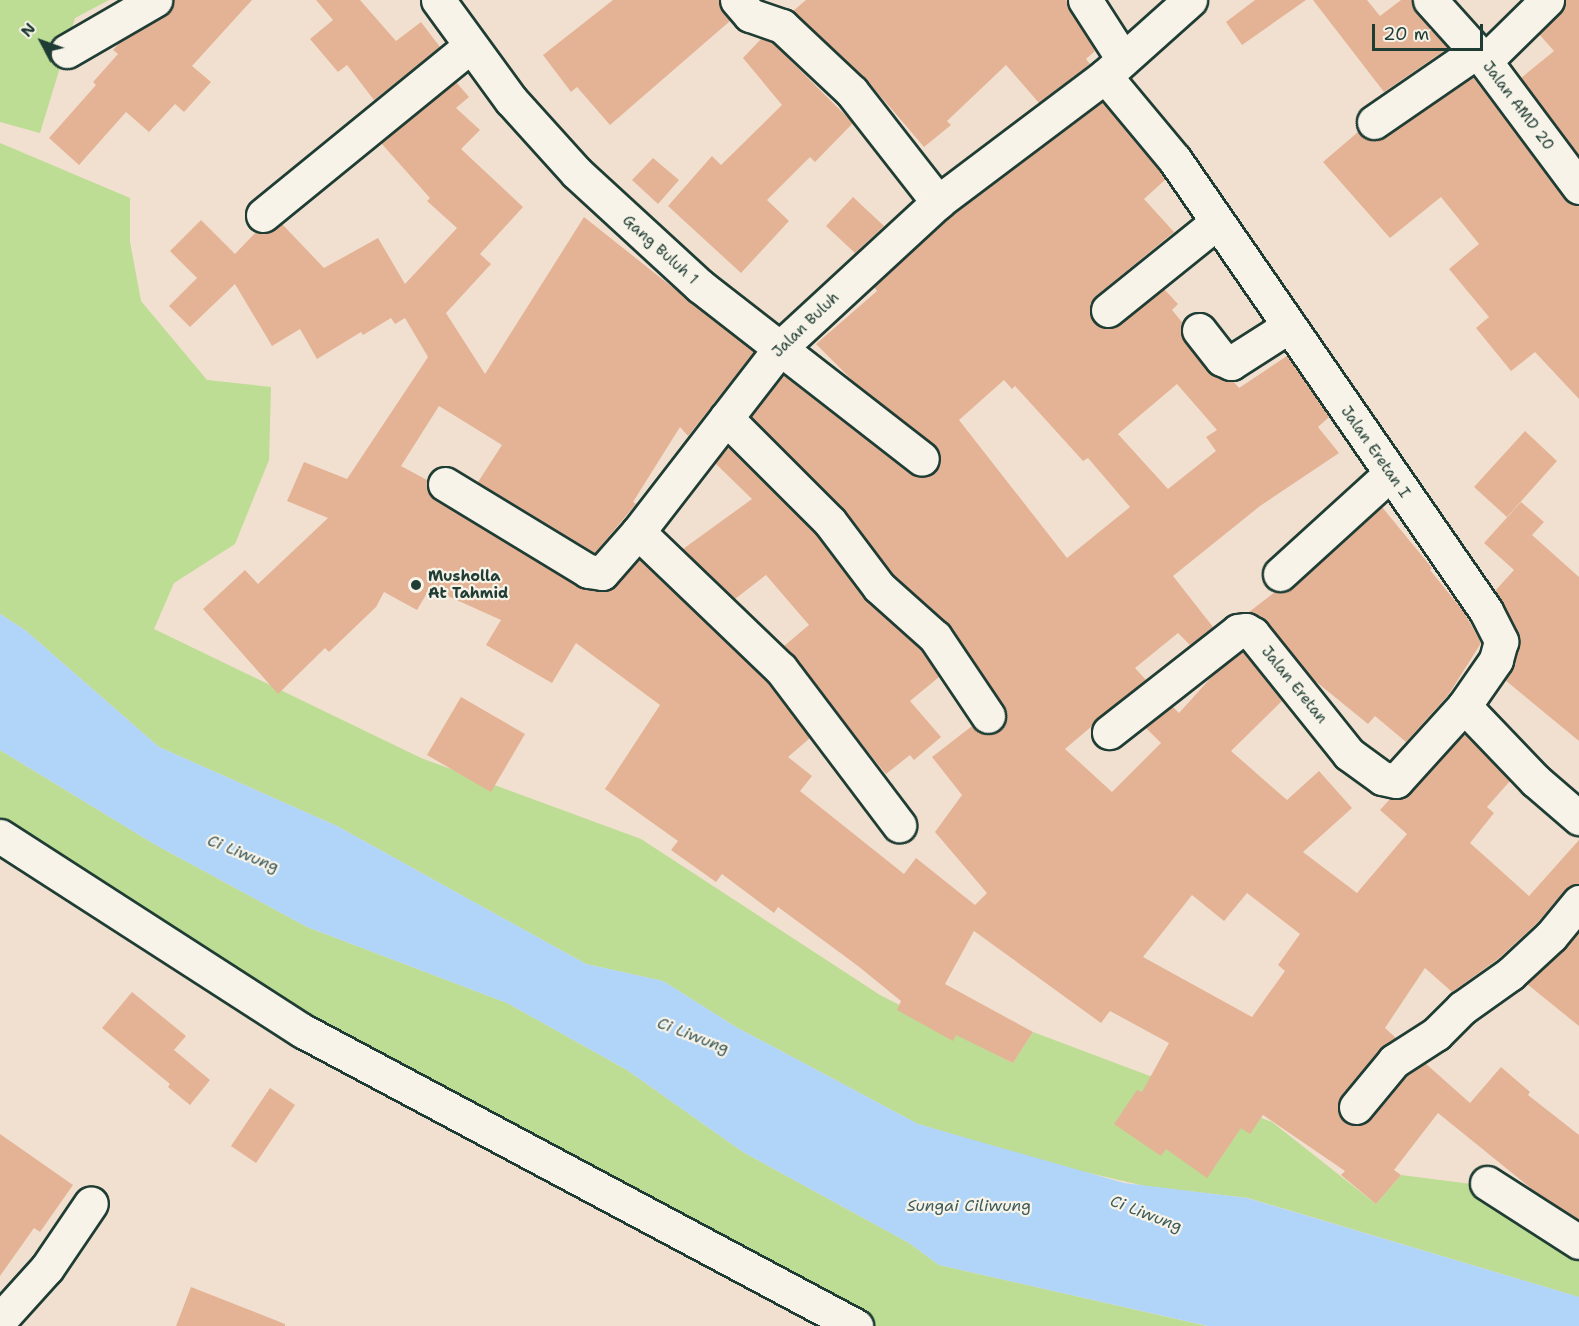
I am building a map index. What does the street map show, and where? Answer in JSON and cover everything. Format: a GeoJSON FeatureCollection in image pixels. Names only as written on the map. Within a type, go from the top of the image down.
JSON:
{"type":"FeatureCollection","features":[{"type":"Feature","properties":{"kind":"street"},"geometry":{"type":"LineString","coordinates":[[67,51],[155,0]]}},
{"type":"Feature","properties":{"kind":"street","name":"Gang Buluh 1"},"geometry":{"type":"LineString","coordinates":[[438,0],[469,47],[577,173],[700,286],[922,459]]}},
{"type":"Feature","properties":{"kind":"street"},"geometry":{"type":"LineString","coordinates":[[738,0],[750,15],[782,27],[852,92],[938,202]]}},
{"type":"Feature","properties":{"kind":"street","name":"Jalan Eretan I"},"geometry":{"type":"LineString","coordinates":[[1085,0],[1114,68],[1217,222],[1485,611],[1501,641],[1496,660],[1464,706]]}},
{"type":"Feature","properties":{"kind":"street","name":"Jalan Buluh"},"geometry":{"type":"LineString","coordinates":[[445,484],[588,571],[602,573],[638,532],[781,347],[938,202],[1114,68],[1190,0]]}},
{"type":"Feature","properties":{"kind":"street","name":"Jalan AMD 20"},"geometry":{"type":"LineString","coordinates":[[1430,0],[1481,56],[1579,187]]}},
{"type":"Feature","properties":{"kind":"street"},"geometry":{"type":"LineString","coordinates":[[1374,122],[1481,56],[1547,0]]}},
{"type":"Feature","properties":{"kind":"street"},"geometry":{"type":"LineString","coordinates":[[263,215],[469,47]]}},
{"type":"Feature","properties":{"kind":"street"},"geometry":{"type":"LineString","coordinates":[[1108,310],[1217,222]]}},
{"type":"Feature","properties":{"kind":"street"},"geometry":{"type":"LineString","coordinates":[[1199,330],[1222,358],[1231,363],[1289,326]]}},
{"type":"Feature","properties":{"kind":"street"},"geometry":{"type":"LineString","coordinates":[[726,418],[830,522],[879,587],[935,637],[988,716]]}},
{"type":"Feature","properties":{"kind":"street"},"geometry":{"type":"LineString","coordinates":[[1280,574],[1390,474]]}},
{"type":"Feature","properties":{"kind":"street"},"geometry":{"type":"LineString","coordinates":[[638,532],[781,669],[899,825]]}},
{"type":"Feature","properties":{"kind":"street","name":"Jalan Eretan"},"geometry":{"type":"LineString","coordinates":[[1109,732],[1238,631],[1245,630],[1253,634],[1349,754],[1389,781],[1396,780],[1464,706]]}},
{"type":"Feature","properties":{"kind":"street"},"geometry":{"type":"LineString","coordinates":[[1464,706],[1536,781],[1579,818]]}},
{"type":"Feature","properties":{"kind":"street"},"geometry":{"type":"LineString","coordinates":[[0,836],[303,1031],[856,1326]]}},
{"type":"Feature","properties":{"kind":"street"},"geometry":{"type":"LineString","coordinates":[[1356,1107],[1394,1061],[1436,1034],[1462,1008],[1510,974],[1551,936],[1579,902]]}},
{"type":"Feature","properties":{"kind":"street"},"geometry":{"type":"LineString","coordinates":[[1487,1183],[1579,1242]]}},
{"type":"Feature","properties":{"kind":"street"},"geometry":{"type":"LineString","coordinates":[[0,1320],[47,1268],[91,1203]]}},
{"type":"Feature","properties":{"kind":"green space"},"geometry":{"type":"Polygon","coordinates":[[[0,0],[109,0],[75,18],[40,133],[0,122],[0,0]]]}},
{"type":"Feature","properties":{"kind":"green space"},"geometry":{"type":"Polygon","coordinates":[[[0,143],[130,198],[130,242],[141,301],[207,380],[271,387],[269,460],[235,544],[174,583],[154,629],[421,758],[641,839],[880,995],[1013,1063],[1033,1032],[1272,1122],[1376,1204],[1401,1175],[1487,1186],[1579,1239],[1579,1297],[1248,1198],[1145,1186],[1063,1167],[918,1124],[736,1027],[663,981],[586,964],[337,826],[159,747],[25,630],[0,614],[0,143]]]}},
{"type":"Feature","properties":{"kind":"green space"},"geometry":{"type":"Polygon","coordinates":[[[0,750],[154,844],[307,927],[507,1003],[627,1070],[743,1152],[909,1243],[939,1265],[1207,1326],[863,1326],[601,1190],[0,837],[0,750]]]}},
{"type":"Feature","properties":{"kind":"water","name":"Sungai Ciliwung"},"geometry":{"type":"Polygon","coordinates":[[[0,614],[25,630],[159,747],[337,826],[586,964],[663,981],[736,1027],[918,1124],[1124,1183],[1247,1198],[1579,1297],[1579,1326],[1208,1326],[939,1265],[909,1243],[743,1152],[627,1070],[507,1003],[307,927],[154,844],[0,750],[0,614]]]}},
{"type":"Feature","properties":{"kind":"building"},"geometry":{"type":"Polygon","coordinates":[[[174,0],[252,0],[192,66],[211,82],[184,112],[175,104],[149,132],[126,112],[79,165],[49,138],[96,85],[93,82],[118,54],[113,50],[121,41],[165,16],[174,0]]]}},
{"type":"Feature","properties":{"kind":"building"},"geometry":{"type":"Polygon","coordinates":[[[316,0],[360,0],[396,41],[421,22],[440,47],[374,100],[347,65],[338,72],[310,39],[333,20],[316,0]]]}},
{"type":"Feature","properties":{"kind":"building"},"geometry":{"type":"Polygon","coordinates":[[[613,0],[719,0],[730,21],[610,125],[577,87],[571,92],[543,55],[613,0]]]}},
{"type":"Feature","properties":{"kind":"building"},"geometry":{"type":"Polygon","coordinates":[[[806,0],[1066,0],[1095,51],[1086,59],[1090,64],[1039,103],[1006,65],[947,121],[951,125],[924,147],[865,78],[793,11],[806,0]]]}},
{"type":"Feature","properties":{"kind":"building"},"geometry":{"type":"Polygon","coordinates":[[[1255,0],[1306,0],[1242,45],[1226,22],[1255,0]]]}},
{"type":"Feature","properties":{"kind":"building"},"geometry":{"type":"Polygon","coordinates":[[[1313,0],[1367,0],[1380,16],[1401,0],[1412,0],[1416,13],[1448,48],[1384,92],[1313,0]]]}},
{"type":"Feature","properties":{"kind":"building"},"geometry":{"type":"Polygon","coordinates":[[[1565,0],[1579,0],[1579,156],[1521,78],[1554,51],[1539,34],[1561,13],[1565,0]]]}},
{"type":"Feature","properties":{"kind":"building"},"geometry":{"type":"Polygon","coordinates":[[[761,39],[772,42],[853,123],[815,162],[810,157],[767,200],[789,221],[741,273],[668,206],[712,156],[721,165],[782,105],[743,58],[761,39]]]}},
{"type":"Feature","properties":{"kind":"building"},"geometry":{"type":"Polygon","coordinates":[[[1473,77],[1564,198],[1579,205],[1579,399],[1535,352],[1511,371],[1476,328],[1489,317],[1449,269],[1479,244],[1441,197],[1390,238],[1323,162],[1358,132],[1366,139],[1385,137],[1473,77]]]}},
{"type":"Feature","properties":{"kind":"building"},"geometry":{"type":"Polygon","coordinates":[[[456,82],[469,97],[456,108],[480,130],[461,149],[523,207],[480,254],[491,264],[446,313],[485,374],[584,217],[754,352],[688,436],[680,427],[633,502],[636,504],[595,553],[478,482],[502,445],[439,406],[401,466],[427,480],[428,492],[435,500],[579,587],[609,590],[639,559],[767,682],[810,738],[788,757],[812,776],[800,791],[904,874],[916,858],[975,905],[987,893],[935,832],[962,795],[932,757],[972,726],[980,733],[999,731],[1005,724],[1004,706],[950,626],[893,574],[843,509],[751,416],[783,375],[910,474],[920,478],[936,471],[941,461],[934,445],[852,380],[816,344],[877,291],[874,287],[950,216],[1102,102],[1166,179],[1144,199],[1174,232],[1096,296],[1090,304],[1093,321],[1102,328],[1119,325],[1164,289],[1178,304],[1172,310],[1182,322],[1184,341],[1214,376],[1233,381],[1239,388],[1287,356],[1329,417],[1318,427],[1339,453],[1260,506],[1173,576],[1213,627],[1190,645],[1178,633],[1135,668],[1146,680],[1065,749],[1112,792],[1161,743],[1145,727],[1172,706],[1179,713],[1217,671],[1243,651],[1282,701],[1231,751],[1287,800],[1319,771],[1352,808],[1303,852],[1357,893],[1407,834],[1380,810],[1390,799],[1410,794],[1464,733],[1510,781],[1487,807],[1494,813],[1470,843],[1529,896],[1579,840],[1579,884],[1565,890],[1537,923],[1498,959],[1452,992],[1425,968],[1385,1028],[1396,1038],[1380,1049],[1342,1095],[1338,1113],[1352,1125],[1363,1124],[1407,1075],[1425,1063],[1470,1103],[1501,1067],[1530,1092],[1528,1095],[1579,1135],[1579,1220],[1533,1190],[1438,1113],[1394,1170],[1401,1175],[1376,1204],[1341,1175],[1345,1171],[1263,1115],[1250,1134],[1241,1128],[1207,1178],[1166,1149],[1161,1156],[1114,1124],[1137,1090],[1142,1092],[1169,1043],[1110,1011],[1101,1023],[974,931],[945,984],[1033,1032],[1013,1063],[956,1035],[953,1041],[897,1010],[901,1001],[858,966],[778,907],[774,913],[722,874],[716,882],[671,850],[678,841],[605,789],[660,705],[576,643],[552,683],[486,645],[501,620],[430,588],[417,610],[384,592],[376,607],[329,652],[325,648],[278,694],[203,609],[245,570],[258,584],[328,518],[287,501],[304,462],[347,479],[428,357],[405,318],[395,324],[391,318],[363,335],[361,332],[317,359],[300,329],[272,346],[235,284],[190,327],[169,306],[197,278],[170,251],[201,220],[235,254],[256,232],[267,233],[282,224],[324,268],[378,238],[405,284],[457,228],[427,201],[430,198],[381,143],[456,82]],[[1004,380],[959,420],[1067,558],[1130,507],[1088,458],[1083,461],[1015,386],[1012,389],[1004,380]],[[1177,384],[1118,434],[1168,489],[1216,451],[1206,437],[1217,430],[1177,384]],[[1247,893],[1224,921],[1192,895],[1143,957],[1252,1017],[1285,971],[1278,965],[1300,934],[1247,893]]]}},
{"type":"Feature","properties":{"kind":"building"},"geometry":{"type":"Polygon","coordinates":[[[653,158],[679,180],[658,204],[632,180],[653,158]]]}},
{"type":"Feature","properties":{"kind":"building"},"geometry":{"type":"Polygon","coordinates":[[[853,197],[884,226],[855,253],[826,226],[853,197]]]}},
{"type":"Feature","properties":{"kind":"building"},"geometry":{"type":"Polygon","coordinates":[[[1525,431],[1557,461],[1507,517],[1474,487],[1525,431]]]}},
{"type":"Feature","properties":{"kind":"building"},"geometry":{"type":"Polygon","coordinates":[[[728,446],[816,534],[864,598],[921,649],[939,677],[910,701],[941,737],[914,760],[910,755],[886,774],[860,742],[784,646],[809,625],[766,575],[735,599],[683,549],[752,499],[715,463],[728,446]]]}},
{"type":"Feature","properties":{"kind":"building"},"geometry":{"type":"Polygon","coordinates":[[[1521,502],[1544,522],[1532,535],[1579,577],[1579,741],[1505,680],[1514,665],[1518,633],[1495,591],[1514,570],[1484,543],[1521,502]]]}},
{"type":"Feature","properties":{"kind":"building"},"geometry":{"type":"Polygon","coordinates":[[[1382,507],[1432,568],[1430,570],[1464,612],[1481,643],[1449,694],[1406,742],[1375,716],[1368,724],[1314,680],[1267,622],[1249,612],[1275,592],[1293,588],[1382,507]]]}},
{"type":"Feature","properties":{"kind":"building"},"geometry":{"type":"Polygon","coordinates":[[[461,697],[525,734],[491,792],[427,755],[461,697]]]}},
{"type":"Feature","properties":{"kind":"building"},"geometry":{"type":"Polygon","coordinates":[[[1579,932],[1579,1026],[1527,984],[1579,932]]]}},
{"type":"Feature","properties":{"kind":"building"},"geometry":{"type":"Polygon","coordinates":[[[132,992],[186,1036],[174,1050],[210,1080],[190,1105],[168,1087],[170,1084],[102,1028],[132,992]]]}},
{"type":"Feature","properties":{"kind":"building"},"geometry":{"type":"Polygon","coordinates":[[[270,1088],[295,1105],[256,1163],[231,1146],[270,1088]]]}},
{"type":"Feature","properties":{"kind":"building"},"geometry":{"type":"Polygon","coordinates":[[[0,1134],[73,1185],[40,1232],[34,1228],[0,1276],[0,1134]]]}},
{"type":"Feature","properties":{"kind":"building"},"geometry":{"type":"Polygon","coordinates":[[[191,1287],[285,1324],[285,1326],[176,1326],[191,1287]]]}},
{"type":"Feature","properties":{"kind":"place","name":"Musholla At Tahmid"},"geometry":{"type":"Point","coordinates":[416,585]}},
{"type":"Feature","properties":{"kind":"water label","name":"Ci Liwung"},"geometry":{"type":"Point","coordinates":[243,854]}},
{"type":"Feature","properties":{"kind":"water label","name":"Ci Liwung"},"geometry":{"type":"Point","coordinates":[693,1036]}},
{"type":"Feature","properties":{"kind":"water label","name":"Ci Liwung"},"geometry":{"type":"Point","coordinates":[1146,1214]}}]}
